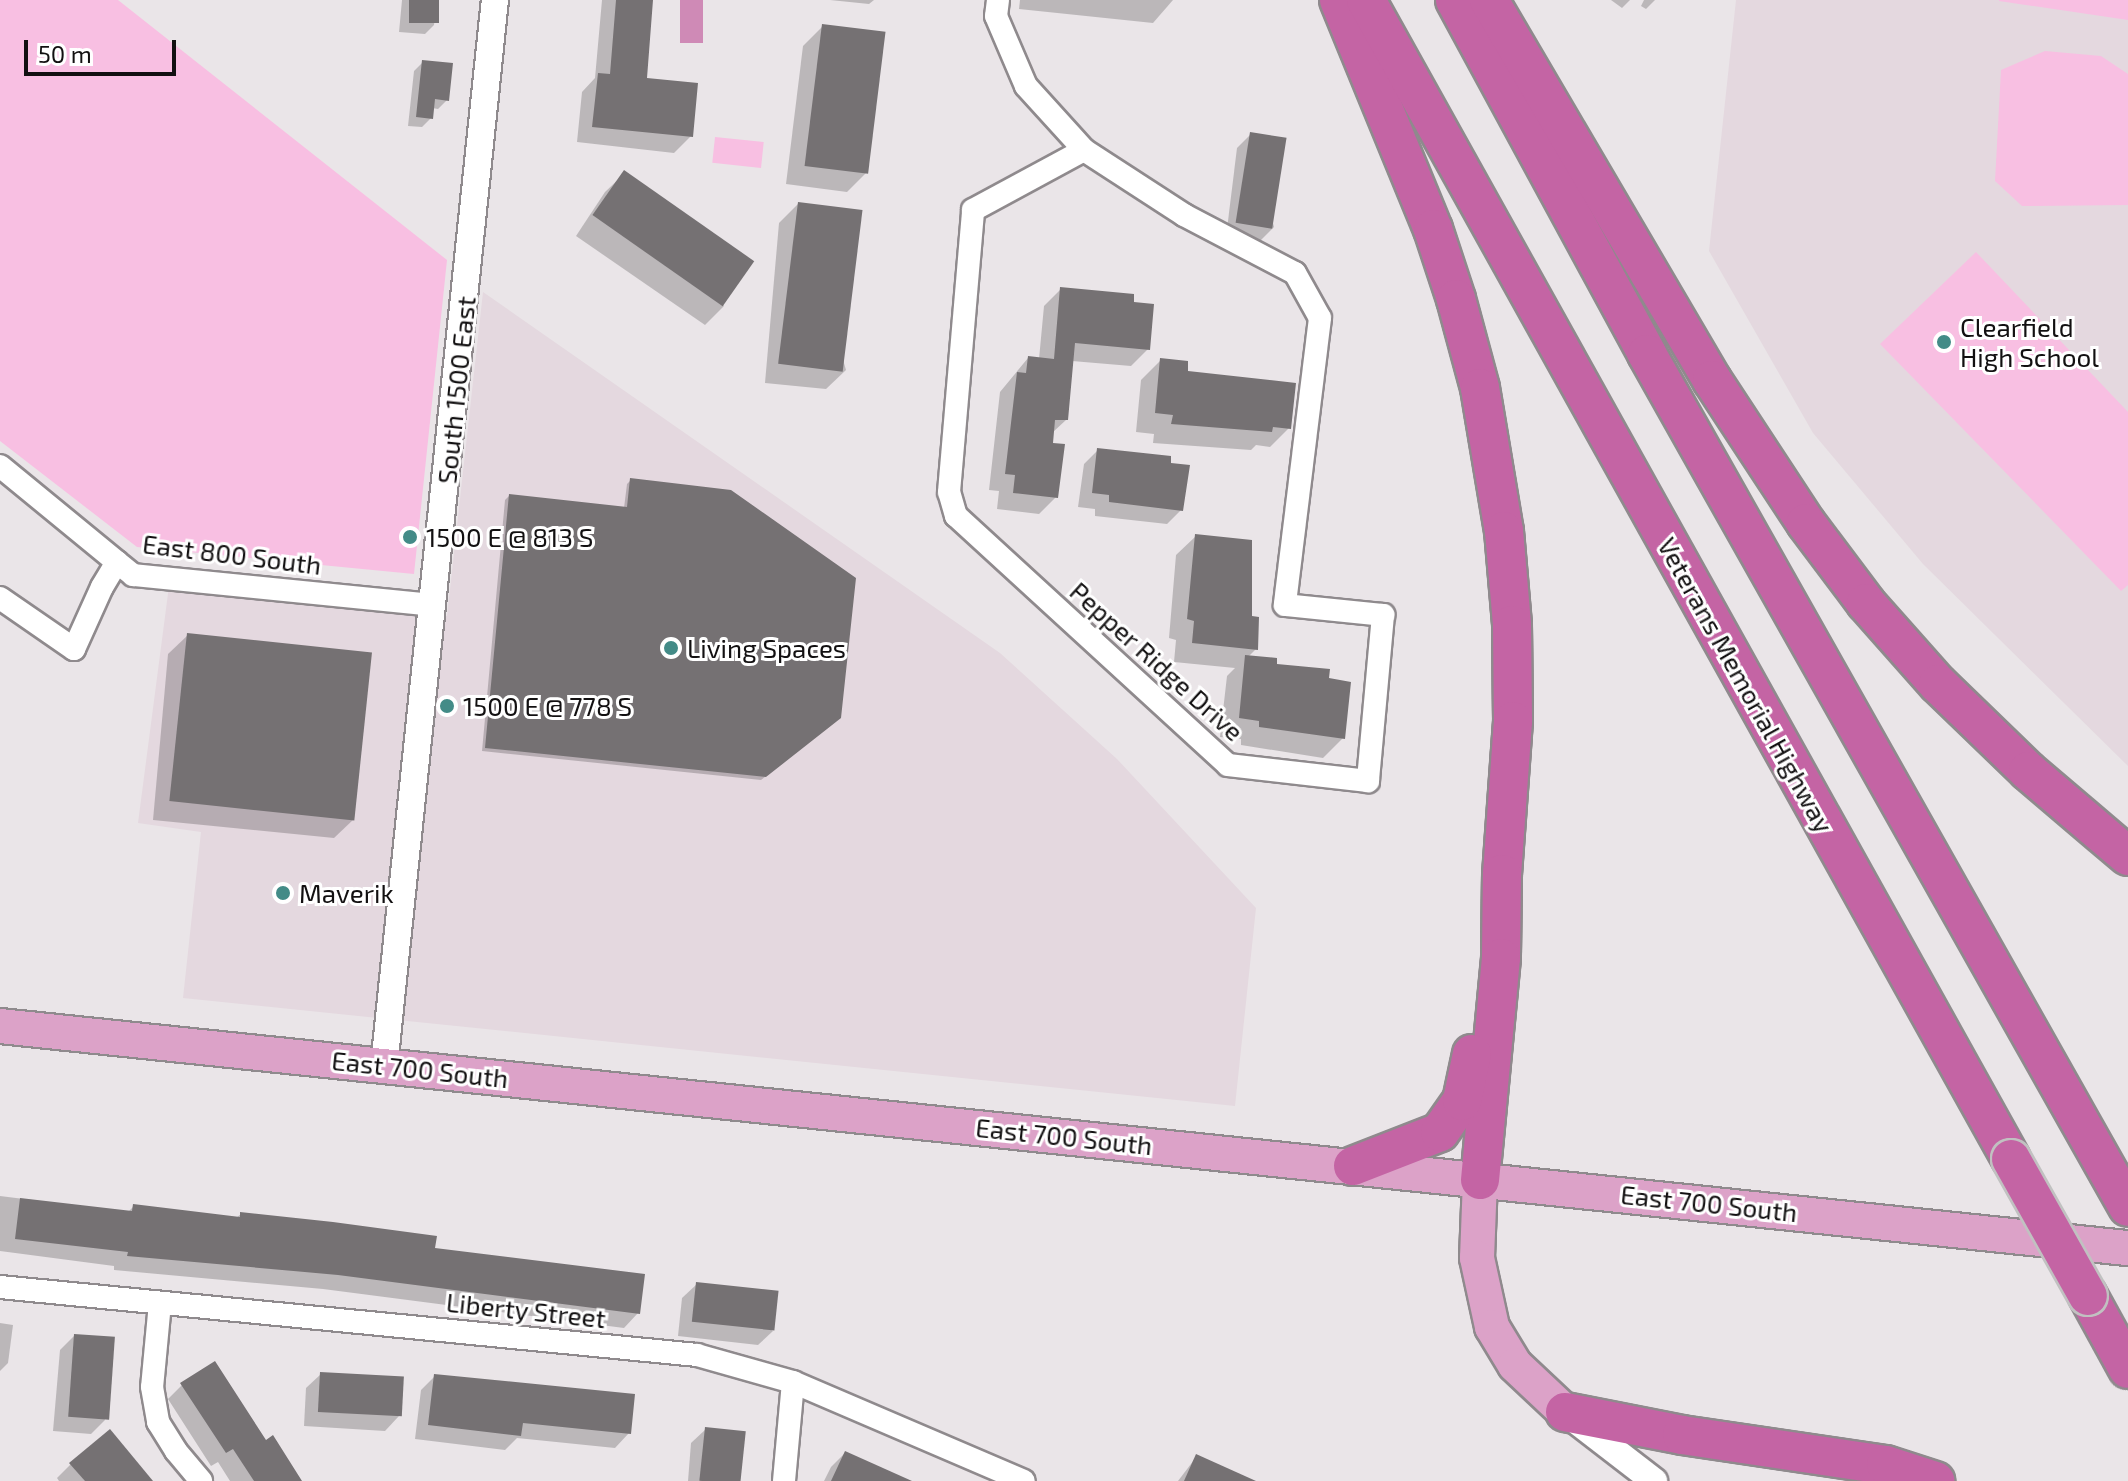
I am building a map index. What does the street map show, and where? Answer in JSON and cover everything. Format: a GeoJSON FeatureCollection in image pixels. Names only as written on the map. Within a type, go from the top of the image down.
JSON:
{"type":"FeatureCollection","features":[{"type":"Feature","properties":{"kind":"highway"},"geometry":{"type":"LineString","coordinates":[[1339,0],[1433,229],[1464,327],[1486,418],[1504,531],[1513,644],[1512,746],[1502,874],[1501,958],[1480,1180]]}},
{"type":"Feature","properties":{"kind":"highway","name":"Veterans Memorial Highway"},"geometry":{"type":"LineString","coordinates":[[1366,0],[2128,1369]]}},
{"type":"Feature","properties":{"kind":"highway"},"geometry":{"type":"LineString","coordinates":[[1455,0],[1655,368],[2128,1207]]}},
{"type":"Feature","properties":{"kind":"highway"},"geometry":{"type":"LineString","coordinates":[[1489,0],[1725,401],[1822,545],[1889,630],[1956,702],[2128,856]]}},
{"type":"Feature","properties":{"kind":"highway"},"geometry":{"type":"LineString","coordinates":[[1353,1166],[1431,1137],[1446,1125],[1458,1109],[1471,1064],[1483,946],[1502,874]]}},
{"type":"Feature","properties":{"kind":"highway"},"geometry":{"type":"LineString","coordinates":[[1565,1412],[1682,1435],[1886,1465],[1935,1481]]}},
{"type":"Feature","properties":{"kind":"main road","name":"East 700 South"},"geometry":{"type":"LineString","coordinates":[[0,1026],[2128,1248]]}},
{"type":"Feature","properties":{"kind":"main road"},"geometry":{"type":"LineString","coordinates":[[1480,1180],[1477,1258],[1492,1327],[1515,1365],[1565,1412]]}},
{"type":"Feature","properties":{"kind":"street","name":"South 1500 East"},"geometry":{"type":"LineString","coordinates":[[384,1066],[495,0]]}},
{"type":"Feature","properties":{"kind":"street","name":"Pepper Ridge Drive"},"geometry":{"type":"LineString","coordinates":[[998,0],[996,16],[1026,86],[1084,150],[1184,215],[1295,273],[1320,318],[1285,605],[1383,615],[1368,781],[1228,765],[956,516],[949,492],[973,210],[1084,150]]}},
{"type":"Feature","properties":{"kind":"street"},"geometry":{"type":"LineString","coordinates":[[0,466],[117,562]]}},
{"type":"Feature","properties":{"kind":"street","name":"East 800 South"},"geometry":{"type":"LineString","coordinates":[[0,598],[74,649],[117,562],[133,575],[434,605]]}},
{"type":"Feature","properties":{"kind":"street","name":"Liberty Street"},"geometry":{"type":"LineString","coordinates":[[0,1287],[697,1355],[793,1382],[1024,1481]]}},
{"type":"Feature","properties":{"kind":"street"},"geometry":{"type":"LineString","coordinates":[[160,1303],[152,1387],[158,1422],[176,1451],[201,1481]]}},
{"type":"Feature","properties":{"kind":"street"},"geometry":{"type":"LineString","coordinates":[[784,1481],[793,1382]]}},
{"type":"Feature","properties":{"kind":"street"},"geometry":{"type":"LineString","coordinates":[[1565,1412],[1654,1481]]}},
{"type":"Feature","properties":{"kind":"shaded area"},"geometry":{"type":"Polygon","coordinates":[[[0,0],[118,0],[447,260],[414,574],[137,547],[0,441],[0,0]]]}},
{"type":"Feature","properties":{"kind":"shaded area"},"geometry":{"type":"Polygon","coordinates":[[[680,0],[703,0],[703,43],[680,43],[680,0]]]}},
{"type":"Feature","properties":{"kind":"shaded area","name":"Clearfield High School"},"geometry":{"type":"Polygon","coordinates":[[[1736,0],[2128,0],[2128,766],[1923,564],[1813,433],[1709,251],[1736,0]]]}},
{"type":"Feature","properties":{"kind":"shaded area"},"geometry":{"type":"Polygon","coordinates":[[[1999,0],[2128,0],[2128,20],[1999,1],[1999,0]]]}},
{"type":"Feature","properties":{"kind":"shaded area"},"geometry":{"type":"Polygon","coordinates":[[[2045,51],[2101,56],[2128,74],[2128,205],[2022,206],[1995,181],[2001,70],[2045,51]]]}},
{"type":"Feature","properties":{"kind":"shaded area"},"geometry":{"type":"Polygon","coordinates":[[[715,137],[764,142],[761,168],[712,163],[715,137]]]}},
{"type":"Feature","properties":{"kind":"shaded area"},"geometry":{"type":"Polygon","coordinates":[[[1976,252],[2128,412],[2128,585],[2121,591],[1880,344],[1976,252]]]}},
{"type":"Feature","properties":{"kind":"shaded area"},"geometry":{"type":"Polygon","coordinates":[[[483,292],[1000,653],[1117,759],[1256,908],[1235,1106],[183,998],[201,832],[138,823],[169,586],[447,616],[483,292]]]}},
{"type":"Feature","properties":{"kind":"building"},"geometry":{"type":"Polygon","coordinates":[[[409,0],[439,0],[439,23],[409,23],[409,0]]]}},
{"type":"Feature","properties":{"kind":"building"},"geometry":{"type":"Polygon","coordinates":[[[616,0],[653,0],[647,78],[698,83],[693,137],[592,127],[598,73],[610,74],[616,0]]]}},
{"type":"Feature","properties":{"kind":"building"},"geometry":{"type":"Polygon","coordinates":[[[822,24],[886,32],[868,174],[805,166],[822,24]]]}},
{"type":"Feature","properties":{"kind":"building"},"geometry":{"type":"Polygon","coordinates":[[[422,60],[453,63],[449,101],[435,99],[433,119],[416,117],[422,60]]]}},
{"type":"Feature","properties":{"kind":"building"},"geometry":{"type":"Polygon","coordinates":[[[1250,132],[1287,138],[1272,229],[1236,223],[1250,132]]]}},
{"type":"Feature","properties":{"kind":"building"},"geometry":{"type":"Polygon","coordinates":[[[624,170],[754,261],[723,306],[592,215],[624,170]]]}},
{"type":"Feature","properties":{"kind":"building"},"geometry":{"type":"Polygon","coordinates":[[[798,202],[863,210],[843,372],[778,364],[798,202]]]}},
{"type":"Feature","properties":{"kind":"building"},"geometry":{"type":"Polygon","coordinates":[[[1060,287],[1134,294],[1134,302],[1154,304],[1150,350],[1075,343],[1068,420],[1055,420],[1053,443],[1065,444],[1058,498],[1013,493],[1015,475],[1005,474],[1017,372],[1026,373],[1028,356],[1054,359],[1060,287]]]}},
{"type":"Feature","properties":{"kind":"building"},"geometry":{"type":"Polygon","coordinates":[[[1160,358],[1188,361],[1188,371],[1296,383],[1291,429],[1273,427],[1272,432],[1171,424],[1173,415],[1155,413],[1160,358]]]}},
{"type":"Feature","properties":{"kind":"building"},"geometry":{"type":"Polygon","coordinates":[[[1097,448],[1171,456],[1171,463],[1190,465],[1183,511],[1109,502],[1109,495],[1092,493],[1097,448]]]}},
{"type":"Feature","properties":{"kind":"building","name":"Living Spaces"},"geometry":{"type":"Polygon","coordinates":[[[630,478],[731,490],[856,578],[841,718],[766,777],[485,748],[509,494],[627,507],[630,478]]]}},
{"type":"Feature","properties":{"kind":"building"},"geometry":{"type":"Polygon","coordinates":[[[1195,534],[1252,540],[1252,616],[1259,617],[1258,650],[1192,643],[1194,621],[1187,619],[1195,534]]]}},
{"type":"Feature","properties":{"kind":"building"},"geometry":{"type":"Polygon","coordinates":[[[187,633],[372,652],[354,821],[169,801],[187,633]]]}},
{"type":"Feature","properties":{"kind":"building"},"geometry":{"type":"Polygon","coordinates":[[[1245,655],[1277,658],[1277,664],[1330,669],[1329,678],[1351,682],[1345,739],[1259,727],[1259,721],[1239,718],[1245,655]]]}},
{"type":"Feature","properties":{"kind":"building"},"geometry":{"type":"Polygon","coordinates":[[[20,1198],[132,1211],[133,1204],[240,1217],[240,1212],[333,1222],[437,1236],[435,1248],[645,1274],[640,1314],[338,1275],[127,1256],[128,1252],[15,1239],[20,1198]]]}},
{"type":"Feature","properties":{"kind":"building"},"geometry":{"type":"Polygon","coordinates":[[[696,1282],[779,1291],[774,1330],[692,1322],[696,1282]]]}},
{"type":"Feature","properties":{"kind":"building"},"geometry":{"type":"Polygon","coordinates":[[[74,1334],[115,1337],[109,1420],[68,1417],[74,1334]]]}},
{"type":"Feature","properties":{"kind":"building"},"geometry":{"type":"Polygon","coordinates":[[[215,1361],[266,1440],[273,1435],[302,1481],[254,1481],[233,1449],[226,1453],[180,1383],[215,1361]]]}},
{"type":"Feature","properties":{"kind":"building"},"geometry":{"type":"Polygon","coordinates":[[[320,1372],[404,1376],[402,1416],[318,1412],[320,1372]]]}},
{"type":"Feature","properties":{"kind":"building"},"geometry":{"type":"Polygon","coordinates":[[[434,1374],[635,1394],[631,1434],[523,1423],[521,1436],[428,1425],[434,1374]]]}},
{"type":"Feature","properties":{"kind":"building"},"geometry":{"type":"Polygon","coordinates":[[[705,1427],[746,1431],[741,1481],[699,1481],[705,1427]]]}},
{"type":"Feature","properties":{"kind":"building"},"geometry":{"type":"Polygon","coordinates":[[[110,1429],[153,1481],[85,1481],[69,1463],[110,1429]]]}},
{"type":"Feature","properties":{"kind":"building"},"geometry":{"type":"Polygon","coordinates":[[[845,1451],[912,1481],[831,1481],[845,1451]]]}},
{"type":"Feature","properties":{"kind":"building"},"geometry":{"type":"Polygon","coordinates":[[[1196,1454],[1256,1481],[1184,1481],[1196,1454]]]}},
{"type":"Feature","properties":{"kind":"place","name":"Clearfield High School"},"geometry":{"type":"Point","coordinates":[1944,342]}},
{"type":"Feature","properties":{"kind":"place","name":"1500 E @ 813 S"},"geometry":{"type":"Point","coordinates":[410,537]}},
{"type":"Feature","properties":{"kind":"place","name":"Living Spaces"},"geometry":{"type":"Point","coordinates":[671,648]}},
{"type":"Feature","properties":{"kind":"place","name":"1500 E @ 778 S"},"geometry":{"type":"Point","coordinates":[447,706]}},
{"type":"Feature","properties":{"kind":"place","name":"Maverik"},"geometry":{"type":"Point","coordinates":[283,893]}}]}
